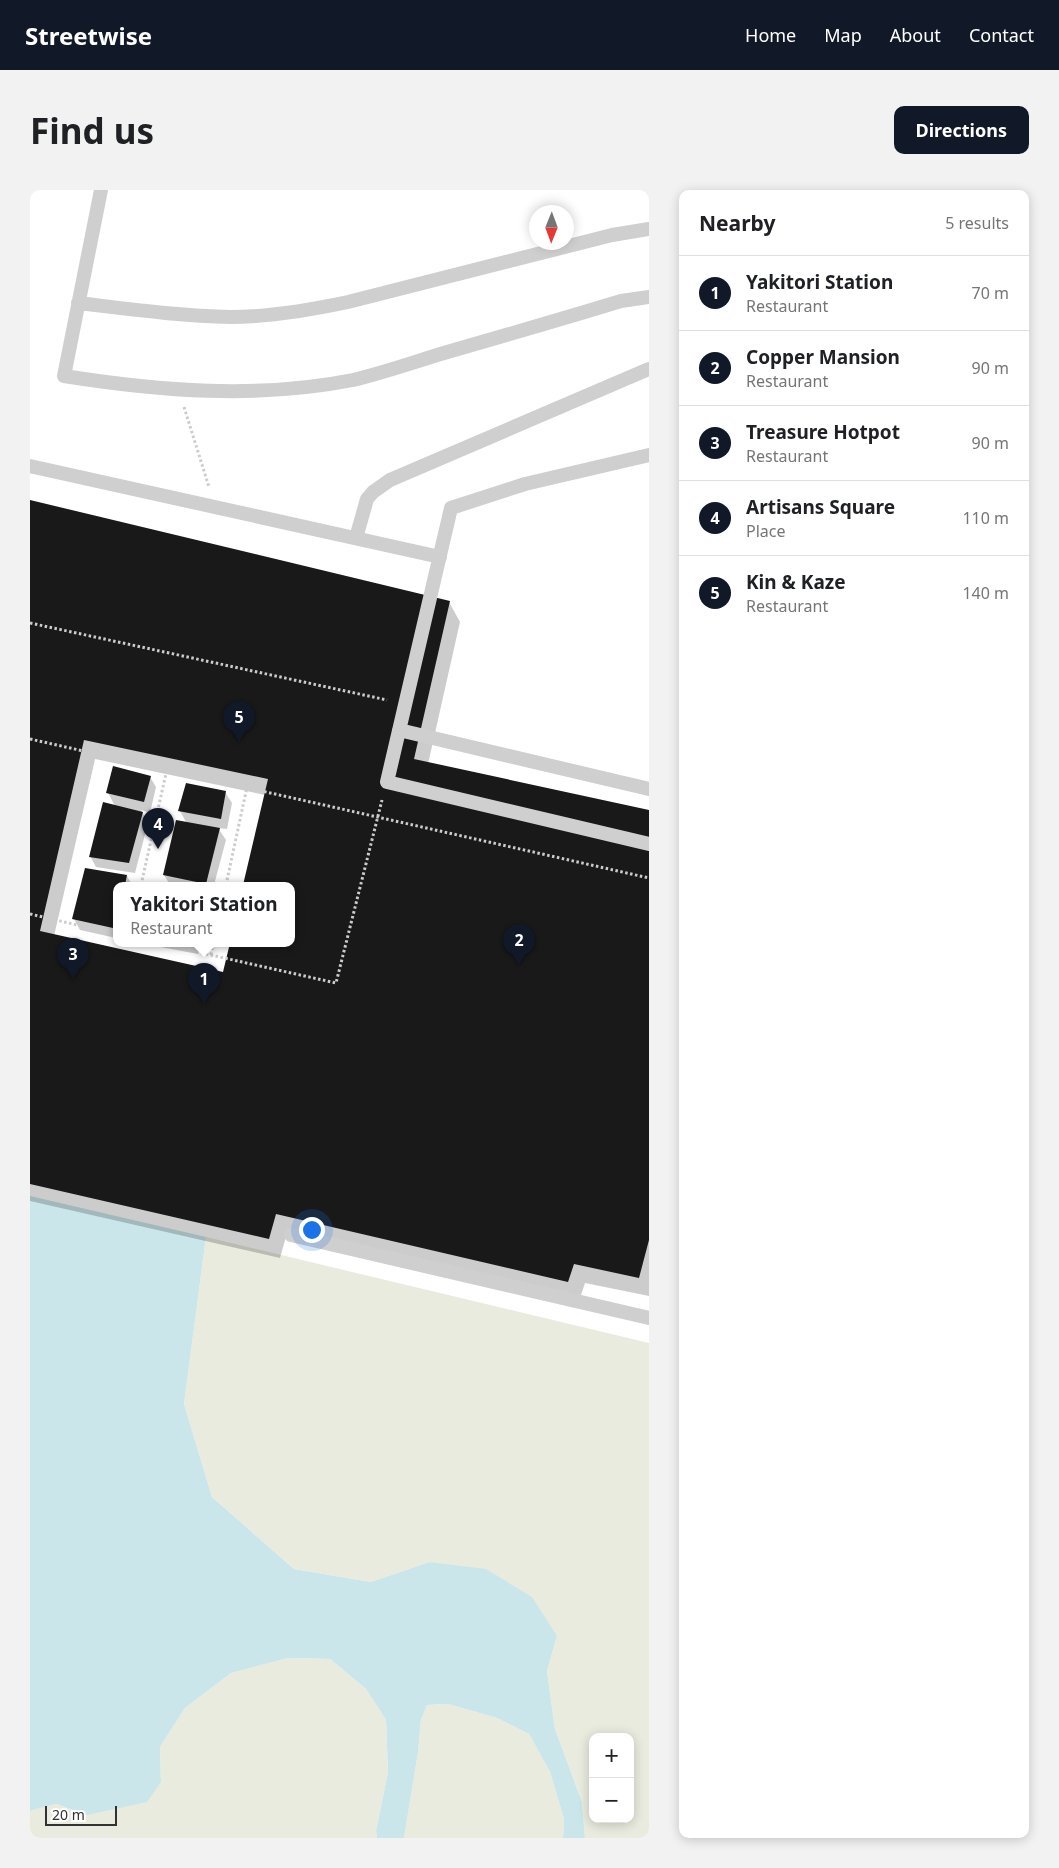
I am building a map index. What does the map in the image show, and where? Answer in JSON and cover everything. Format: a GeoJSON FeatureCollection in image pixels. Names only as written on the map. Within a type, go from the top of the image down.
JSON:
{"type":"FeatureCollection","features":[{"type":"Feature","properties":{"kind":"lane"},"geometry":{"type":"LineString","coordinates":[[102,190],[64,376],[123,385],[179,390],[241,391],[295,388],[354,380],[621,301],[649,297]]}},
{"type":"Feature","properties":{"kind":"lane"},"geometry":{"type":"LineString","coordinates":[[78,303],[183,315],[233,317],[319,308],[612,234],[649,229]]}},
{"type":"Feature","properties":{"kind":"lane"},"geometry":{"type":"LineString","coordinates":[[356,538],[367,499],[373,492],[390,480],[649,369]]}},
{"type":"Feature","properties":{"kind":"lane"},"geometry":{"type":"LineString","coordinates":[[649,454],[525,484],[451,508],[387,782],[649,844]]}},
{"type":"Feature","properties":{"kind":"lane"},"geometry":{"type":"LineString","coordinates":[[30,466],[440,557]]}},
{"type":"Feature","properties":{"kind":"lane"},"geometry":{"type":"LineString","coordinates":[[399,730],[649,789]]}},
{"type":"Feature","properties":{"kind":"lane"},"geometry":{"type":"LineString","coordinates":[[291,1235],[649,1318]]}},
{"type":"Feature","properties":{"kind":"path"},"geometry":{"type":"LineString","coordinates":[[179,390],[215,507]]}},
{"type":"Feature","properties":{"kind":"path"},"geometry":{"type":"LineString","coordinates":[[30,623],[405,704]]}},
{"type":"Feature","properties":{"kind":"path"},"geometry":{"type":"LineString","coordinates":[[30,739],[649,878]]}},
{"type":"Feature","properties":{"kind":"path"},"geometry":{"type":"LineString","coordinates":[[55,920],[95,753]]}},
{"type":"Feature","properties":{"kind":"path"},"geometry":{"type":"LineString","coordinates":[[142,882],[167,769]]}},
{"type":"Feature","properties":{"kind":"path"},"geometry":{"type":"LineString","coordinates":[[175,947],[336,983],[387,782]]}},
{"type":"Feature","properties":{"kind":"path"},"geometry":{"type":"LineString","coordinates":[[227,882],[247,787]]}},
{"type":"Feature","properties":{"kind":"path"},"geometry":{"type":"LineString","coordinates":[[30,914],[113,933]]}},
{"type":"Feature","properties":{"kind":"path"},"geometry":{"type":"LineString","coordinates":[[211,955],[212,947]]}},
{"type":"Feature","properties":{"kind":"shaded area"},"geometry":{"type":"Polygon","coordinates":[[[206,1237],[649,1343],[649,1838],[585,1838],[582,1802],[555,1729],[547,1671],[557,1636],[429,1562],[371,1582],[294,1569],[212,1497],[184,1404],[206,1237]]]}},
{"type":"Feature","properties":{"kind":"shaded area"},"geometry":{"type":"Polygon","coordinates":[[[288,1658],[330,1659],[366,1689],[386,1720],[388,1772],[376,1831],[377,1838],[30,1838],[30,1811],[56,1804],[87,1815],[161,1782],[160,1747],[185,1708],[231,1673],[288,1658]]]}},
{"type":"Feature","properties":{"kind":"shaded area"},"geometry":{"type":"Polygon","coordinates":[[[448,1704],[497,1718],[529,1734],[550,1772],[564,1819],[563,1838],[404,1838],[418,1753],[421,1720],[427,1705],[448,1704]]]}},
{"type":"Feature","properties":{"kind":"water"},"geometry":{"type":"Polygon","coordinates":[[[30,1196],[206,1237],[184,1404],[212,1497],[294,1569],[371,1582],[429,1562],[486,1569],[532,1597],[557,1636],[547,1671],[555,1729],[582,1802],[585,1838],[563,1838],[564,1819],[550,1772],[529,1734],[497,1718],[448,1704],[427,1705],[421,1720],[418,1753],[404,1838],[377,1838],[376,1831],[388,1772],[386,1720],[366,1689],[330,1659],[288,1658],[231,1673],[185,1708],[160,1747],[161,1782],[147,1802],[87,1815],[56,1804],[30,1811],[30,1196]]]}},
{"type":"Feature","properties":{"kind":"building"},"geometry":{"type":"Polygon","coordinates":[[[30,500],[450,601],[414,759],[649,810],[649,1240],[639,1278],[574,1264],[568,1282],[276,1214],[269,1239],[30,1184],[30,500]],[[84,740],[40,931],[223,972],[229,947],[295,947],[295,882],[244,882],[268,779],[84,740]]]}},
{"type":"Feature","properties":{"kind":"building"},"geometry":{"type":"Polygon","coordinates":[[[113,766],[151,776],[144,802],[106,793],[113,766]]]}},
{"type":"Feature","properties":{"kind":"building"},"geometry":{"type":"Polygon","coordinates":[[[186,783],[226,791],[221,819],[178,811],[186,783]]]}},
{"type":"Feature","properties":{"kind":"building"},"geometry":{"type":"Polygon","coordinates":[[[103,802],[143,812],[129,863],[89,857],[103,802]]]}},
{"type":"Feature","properties":{"kind":"building"},"geometry":{"type":"Polygon","coordinates":[[[176,820],[220,828],[206,882],[196,882],[163,875],[176,820]]]}},
{"type":"Feature","properties":{"kind":"building"},"geometry":{"type":"Polygon","coordinates":[[[85,868],[127,875],[126,882],[113,882],[113,928],[72,919],[85,868]]]}},
{"type":"Feature","properties":{"kind":"place","name":"Kin & Kaze"},"geometry":{"type":"Point","coordinates":[239,742]}},
{"type":"Feature","properties":{"kind":"place","name":"Artisans Square"},"geometry":{"type":"Point","coordinates":[158,849]}},
{"type":"Feature","properties":{"kind":"place","name":"Copper Mansion"},"geometry":{"type":"Point","coordinates":[519,965]}},
{"type":"Feature","properties":{"kind":"place","name":"Treasure Hotpot"},"geometry":{"type":"Point","coordinates":[73,979]}},
{"type":"Feature","properties":{"kind":"place","name":"Yakitori Station"},"geometry":{"type":"Point","coordinates":[204,1004]}}]}
